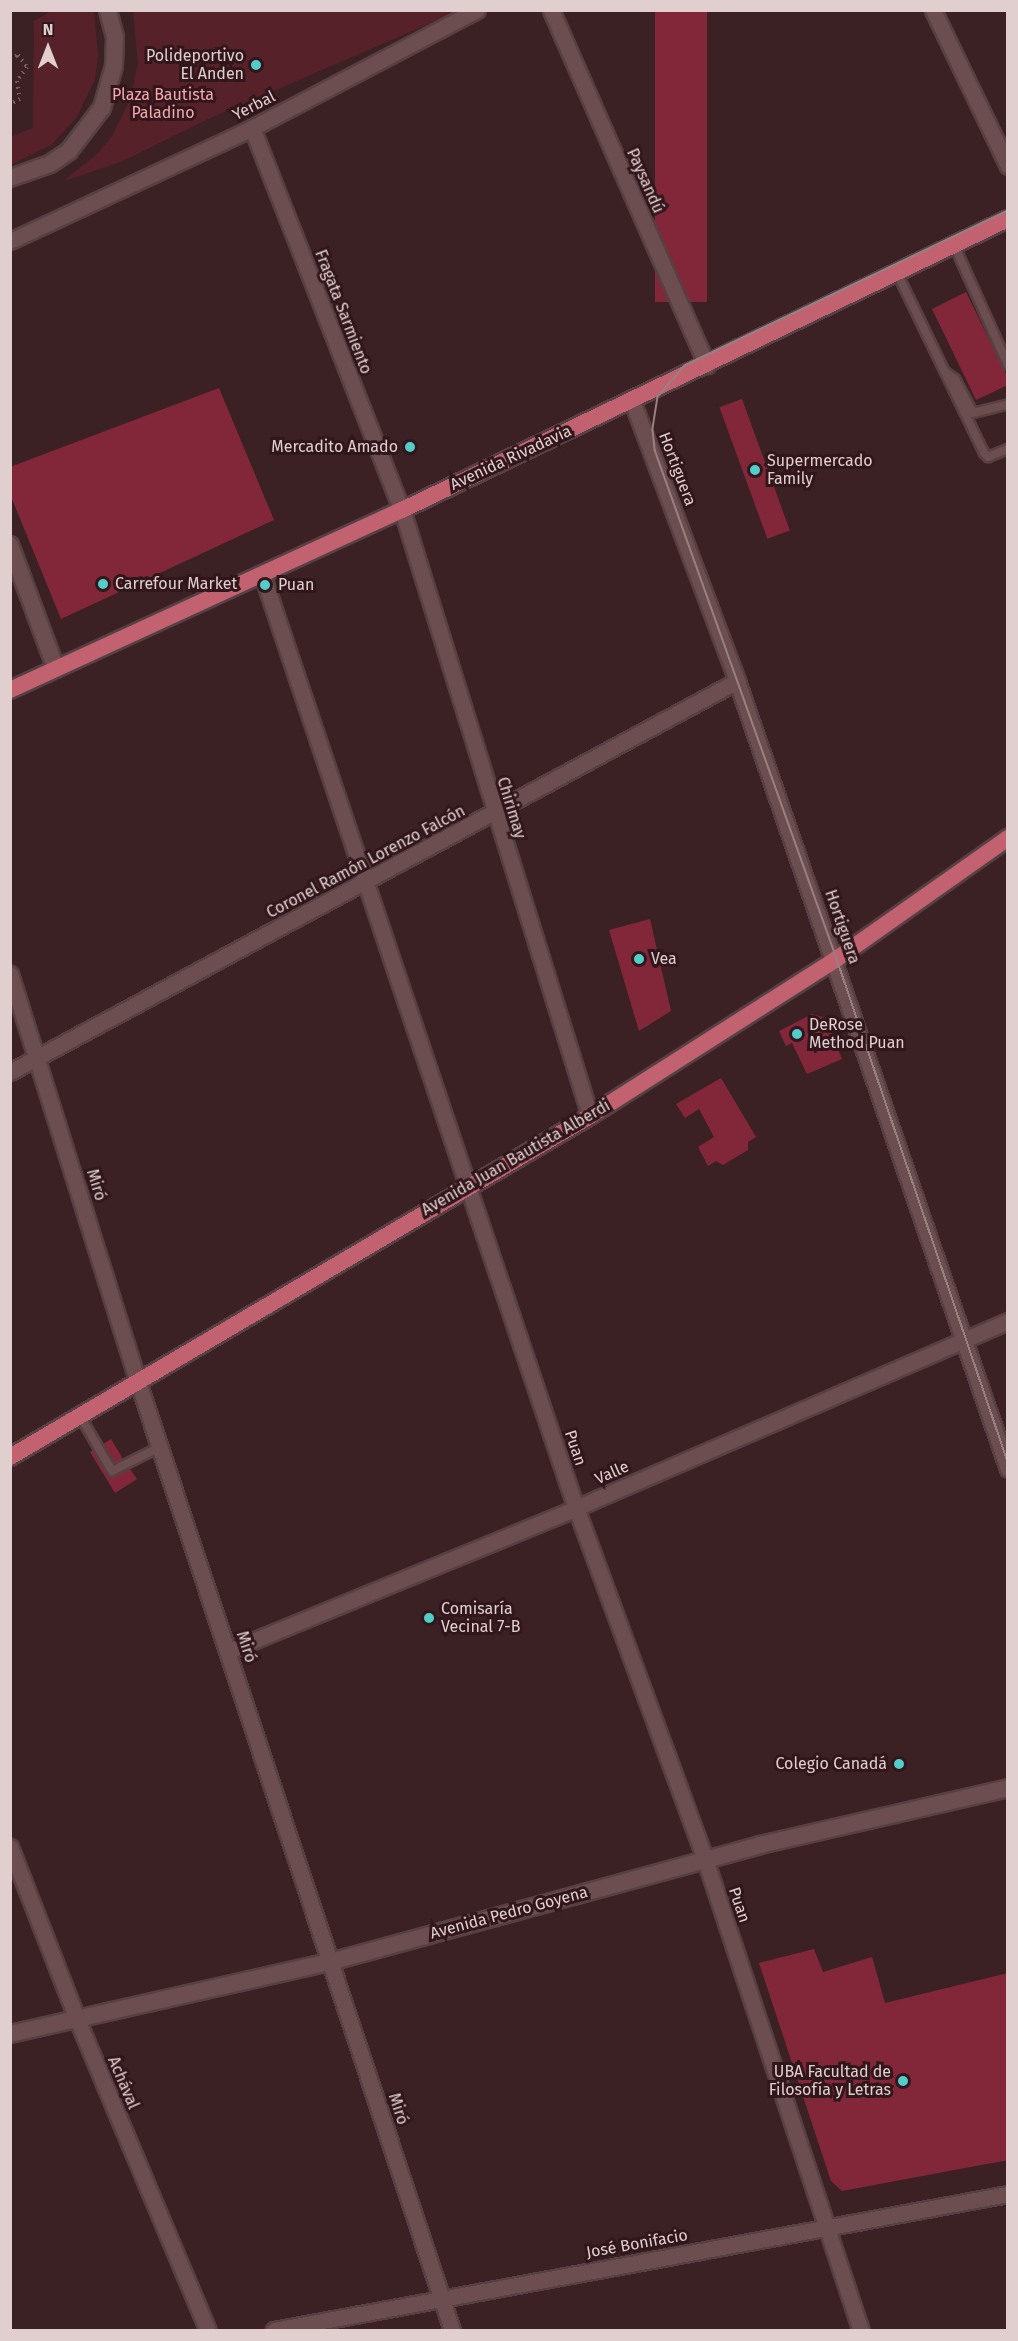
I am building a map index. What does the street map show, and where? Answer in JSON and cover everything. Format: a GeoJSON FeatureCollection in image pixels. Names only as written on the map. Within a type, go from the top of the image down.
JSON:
{"type":"FeatureCollection","features":[{"type":"Feature","properties":{"kind":"main road"},"geometry":{"type":"LineString","coordinates":[[10,178],[50,164],[69,150],[102,108],[114,66],[115,37],[108,10]]}},
{"type":"Feature","properties":{"kind":"main road","name":"Avenida Rivadavia"},"geometry":{"type":"LineString","coordinates":[[10,690],[402,510],[1008,219]]}},
{"type":"Feature","properties":{"kind":"main road"},"geometry":{"type":"LineString","coordinates":[[10,545],[56,669]]}},
{"type":"Feature","properties":{"kind":"main road","name":"Avenida Juan Bautista Alberdi"},"geometry":{"type":"LineString","coordinates":[[10,1457],[590,1116],[835,960],[1008,838]]}},
{"type":"Feature","properties":{"kind":"main road","name":"Avenida Pedro Goyena"},"geometry":{"type":"LineString","coordinates":[[10,2034],[330,1962],[705,1859],[1008,1788]]}},
{"type":"Feature","properties":{"kind":"street","name":"Yerbal"},"geometry":{"type":"LineString","coordinates":[[10,241],[252,128],[477,10]]}},
{"type":"Feature","properties":{"kind":"street","name":"Paysandú"},"geometry":{"type":"LineString","coordinates":[[551,10],[707,365]]}},
{"type":"Feature","properties":{"kind":"street"},"geometry":{"type":"LineString","coordinates":[[933,10],[1008,166]]}},
{"type":"Feature","properties":{"kind":"street","name":"Fragata Sarmiento"},"geometry":{"type":"LineString","coordinates":[[252,128],[402,510]]}},
{"type":"Feature","properties":{"kind":"street","name":"Hortiguera"},"geometry":{"type":"LineString","coordinates":[[632,401],[737,681],[835,960],[1008,1468]]}},
{"type":"Feature","properties":{"kind":"street","name":"Chirimay"},"geometry":{"type":"LineString","coordinates":[[402,510],[494,814],[590,1116]]}},
{"type":"Feature","properties":{"kind":"street","name":"Puan"},"geometry":{"type":"LineString","coordinates":[[262,574],[470,1185],[576,1508],[705,1859],[861,2331]]}},
{"type":"Feature","properties":{"kind":"street","name":"Coronel Ramón Lorenzo Falcón"},"geometry":{"type":"LineString","coordinates":[[10,1072],[494,814],[737,681]]}},
{"type":"Feature","properties":{"kind":"street","name":"Miró"},"geometry":{"type":"LineString","coordinates":[[10,974],[38,1057],[138,1382],[452,2331]]}},
{"type":"Feature","properties":{"kind":"street","name":"Valle"},"geometry":{"type":"LineString","coordinates":[[228,1651],[576,1508],[1008,1321]]}},
{"type":"Feature","properties":{"kind":"street","name":"Achával"},"geometry":{"type":"LineString","coordinates":[[10,1847],[77,2019],[208,2331]]}},
{"type":"Feature","properties":{"kind":"street","name":"José Bonifacio"},"geometry":{"type":"LineString","coordinates":[[274,2331],[442,2297],[827,2229],[1008,2194]]}},
{"type":"Feature","properties":{"kind":"lane"},"geometry":{"type":"LineString","coordinates":[[954,245],[1008,365]]}},
{"type":"Feature","properties":{"kind":"lane"},"geometry":{"type":"LineString","coordinates":[[896,273],[984,453],[988,457],[1008,449]]}},
{"type":"Feature","properties":{"kind":"lane"},"geometry":{"type":"LineString","coordinates":[[944,371],[955,379],[973,413],[1008,405]]}},
{"type":"Feature","properties":{"kind":"lane"},"geometry":{"type":"LineString","coordinates":[[80,1416],[112,1470],[160,1447]]}},
{"type":"Feature","properties":{"kind":"path"},"geometry":{"type":"LineString","coordinates":[[10,59],[18,56],[27,66],[17,81],[20,99],[10,104]]}},
{"type":"Feature","properties":{"kind":"green space"},"geometry":{"type":"Polygon","coordinates":[[[53,10],[94,11],[98,55],[95,80],[76,118],[51,145],[11,165],[11,137],[33,128],[34,21],[53,10]]]}},
{"type":"Feature","properties":{"kind":"green space","name":"Polideportivo El Anden"},"geometry":{"type":"Polygon","coordinates":[[[133,10],[459,11],[206,120],[123,161],[64,181],[98,153],[112,136],[130,100],[138,63],[133,10]]]}},
{"type":"Feature","properties":{"kind":"building"},"geometry":{"type":"Polygon","coordinates":[[[655,10],[707,10],[707,302],[655,302],[655,10]]]}},
{"type":"Feature","properties":{"kind":"building"},"geometry":{"type":"Polygon","coordinates":[[[966,292],[1008,378],[1008,385],[976,400],[932,309],[966,292]]]}},
{"type":"Feature","properties":{"kind":"building"},"geometry":{"type":"Polygon","coordinates":[[[219,388],[274,520],[61,619],[10,494],[10,467],[219,388]]]}},
{"type":"Feature","properties":{"kind":"building","name":"Supermercado Family"},"geometry":{"type":"Polygon","coordinates":[[[742,399],[790,531],[767,539],[719,407],[742,399]]]}},
{"type":"Feature","properties":{"kind":"building","name":"Vea"},"geometry":{"type":"Polygon","coordinates":[[[650,919],[671,1011],[639,1031],[609,930],[650,919]]]}},
{"type":"Feature","properties":{"kind":"building"},"geometry":{"type":"Polygon","coordinates":[[[812,1014],[825,1018],[842,1059],[807,1074],[792,1043],[786,1046],[779,1031],[812,1014]]]}},
{"type":"Feature","properties":{"kind":"building"},"geometry":{"type":"Polygon","coordinates":[[[721,1078],[756,1137],[748,1142],[748,1150],[723,1165],[716,1161],[708,1166],[698,1147],[714,1137],[699,1109],[685,1118],[676,1104],[721,1078]]]}},
{"type":"Feature","properties":{"kind":"building"},"geometry":{"type":"Polygon","coordinates":[[[111,1439],[123,1459],[115,1463],[103,1444],[111,1439]]]}},
{"type":"Feature","properties":{"kind":"building"},"geometry":{"type":"Polygon","coordinates":[[[93,1450],[108,1476],[130,1469],[137,1479],[115,1493],[90,1452],[93,1450]]]}},
{"type":"Feature","properties":{"kind":"building","name":"UBA Facultad de Filosofía y Letras"},"geometry":{"type":"Polygon","coordinates":[[[814,1949],[823,1972],[872,1957],[885,2003],[1008,1973],[1008,2160],[842,2191],[831,2181],[759,1963],[814,1949]]]}},
{"type":"Feature","properties":{"kind":"tram line"},"geometry":{"type":"LineString","coordinates":[[1008,211],[685,366],[658,397],[653,430],[655,450],[837,959],[1008,1462]]}},
{"type":"Feature","properties":{"kind":"place","name":"Polideportivo El Anden"},"geometry":{"type":"Point","coordinates":[256,65]}},
{"type":"Feature","properties":{"kind":"place","name":"Mercadito Amado"},"geometry":{"type":"Point","coordinates":[410,447]}},
{"type":"Feature","properties":{"kind":"place","name":"Supermercado Family"},"geometry":{"type":"Point","coordinates":[755,470]}},
{"type":"Feature","properties":{"kind":"place","name":"Carrefour Market"},"geometry":{"type":"Point","coordinates":[103,584]}},
{"type":"Feature","properties":{"kind":"place","name":"Puan"},"geometry":{"type":"Point","coordinates":[265,585]}},
{"type":"Feature","properties":{"kind":"place","name":"Vea"},"geometry":{"type":"Point","coordinates":[639,959]}},
{"type":"Feature","properties":{"kind":"place","name":"DeRose Method Puan"},"geometry":{"type":"Point","coordinates":[797,1034]}},
{"type":"Feature","properties":{"kind":"place","name":"Comisaría Vecinal 7-B"},"geometry":{"type":"Point","coordinates":[429,1618]}},
{"type":"Feature","properties":{"kind":"place","name":"Colegio Canadá"},"geometry":{"type":"Point","coordinates":[899,1764]}},
{"type":"Feature","properties":{"kind":"place","name":"UBA Facultad de Filosofía y Letras"},"geometry":{"type":"Point","coordinates":[903,2081]}},
{"type":"Feature","properties":{"kind":"park label","name":"Plaza Bautista Paladino"},"geometry":{"type":"Point","coordinates":[163,104]}}]}
